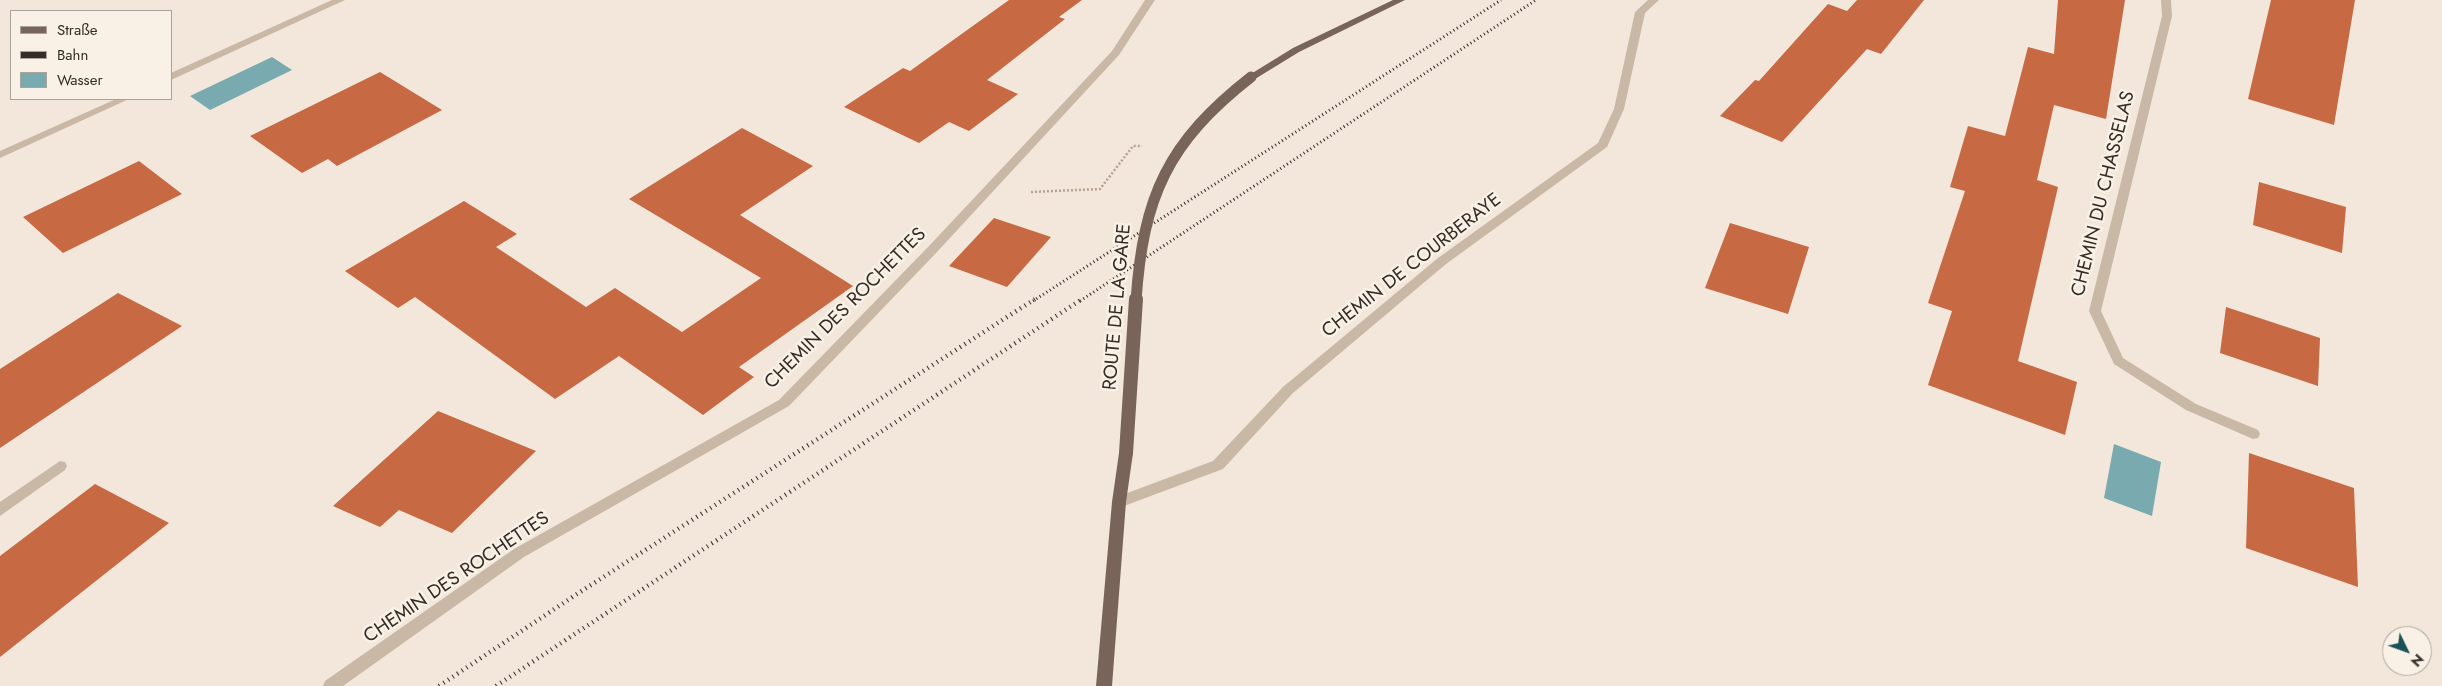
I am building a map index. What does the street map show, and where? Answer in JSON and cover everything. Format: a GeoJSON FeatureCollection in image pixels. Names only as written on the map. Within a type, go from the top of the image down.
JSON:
{"type":"FeatureCollection","features":[{"type":"Feature","properties":{"kind":"main road","name":"ROUTE DE LA GARE"},"geometry":{"type":"LineString","coordinates":[[1104,686],[1119,502],[1126,453],[1139,254],[1147,216],[1160,181],[1179,148],[1218,103],[1251,76],[1296,50],[1400,0]]}},
{"type":"Feature","properties":{"kind":"street"},"geometry":{"type":"LineString","coordinates":[[172,77],[340,0]]}},
{"type":"Feature","properties":{"kind":"street","name":"CHEMIN DES ROCHETTES"},"geometry":{"type":"LineString","coordinates":[[331,686],[519,553],[784,403],[1116,54],[1150,0]]}},
{"type":"Feature","properties":{"kind":"street","name":"CHEMIN DE COURBERAYE"},"geometry":{"type":"LineString","coordinates":[[1119,502],[1218,465],[1288,390],[1435,267],[1603,145],[1619,108],[1640,12],[1654,0]]}},
{"type":"Feature","properties":{"kind":"street","name":"CHEMIN DU CHASSELAS"},"geometry":{"type":"LineString","coordinates":[[2166,0],[2167,16],[2095,311],[2118,361],[2191,407],[2253,434]]}},
{"type":"Feature","properties":{"kind":"street"},"geometry":{"type":"LineString","coordinates":[[0,156],[122,100]]}},
{"type":"Feature","properties":{"kind":"street"},"geometry":{"type":"LineString","coordinates":[[0,510],[60,466]]}},
{"type":"Feature","properties":{"kind":"path"},"geometry":{"type":"LineString","coordinates":[[983,195],[1100,189],[1133,146],[1149,146]]}},
{"type":"Feature","properties":{"kind":"water"},"geometry":{"type":"Polygon","coordinates":[[[272,57],[292,70],[210,110],[190,96],[272,57]]]}},
{"type":"Feature","properties":{"kind":"water"},"geometry":{"type":"Polygon","coordinates":[[[2114,444],[2161,462],[2152,516],[2104,498],[2114,444]]]}},
{"type":"Feature","properties":{"kind":"building"},"geometry":{"type":"Polygon","coordinates":[[[1009,0],[1082,0],[1059,17],[1065,19],[987,80],[1018,94],[969,131],[949,122],[919,143],[844,107],[903,68],[910,71],[1009,0]]]}},
{"type":"Feature","properties":{"kind":"building"},"geometry":{"type":"Polygon","coordinates":[[[1857,0],[1924,0],[1881,54],[1867,49],[1782,142],[1720,116],[1755,80],[1759,81],[1828,4],[1847,11],[1857,0]]]}},
{"type":"Feature","properties":{"kind":"building"},"geometry":{"type":"Polygon","coordinates":[[[2058,0],[2125,0],[2106,119],[2054,105],[2037,180],[2058,187],[2018,361],[2077,382],[2065,435],[1928,385],[1952,311],[1928,303],[1965,191],[1950,187],[1968,126],[2005,136],[2028,47],[2054,54],[2058,0]]]}},
{"type":"Feature","properties":{"kind":"building"},"geometry":{"type":"Polygon","coordinates":[[[2271,0],[2355,0],[2334,125],[2248,99],[2271,0]]]}},
{"type":"Feature","properties":{"kind":"building"},"geometry":{"type":"Polygon","coordinates":[[[380,72],[442,110],[337,166],[328,159],[302,173],[250,136],[380,72]]]}},
{"type":"Feature","properties":{"kind":"building"},"geometry":{"type":"Polygon","coordinates":[[[742,128],[813,166],[740,215],[853,286],[739,367],[754,377],[703,415],[619,356],[555,399],[415,297],[398,308],[345,271],[464,201],[517,234],[496,247],[586,307],[615,288],[682,332],[761,278],[629,199],[742,128]]]}},
{"type":"Feature","properties":{"kind":"building"},"geometry":{"type":"Polygon","coordinates":[[[139,161],[182,194],[63,253],[23,217],[139,161]]]}},
{"type":"Feature","properties":{"kind":"building"},"geometry":{"type":"Polygon","coordinates":[[[2259,182],[2346,207],[2342,253],[2253,225],[2259,182]]]}},
{"type":"Feature","properties":{"kind":"building"},"geometry":{"type":"Polygon","coordinates":[[[994,218],[1051,237],[1007,287],[949,266],[994,218]]]}},
{"type":"Feature","properties":{"kind":"building"},"geometry":{"type":"Polygon","coordinates":[[[1730,223],[1809,247],[1788,314],[1705,288],[1730,223]]]}},
{"type":"Feature","properties":{"kind":"building"},"geometry":{"type":"Polygon","coordinates":[[[118,293],[182,326],[0,448],[0,369],[118,293]]]}},
{"type":"Feature","properties":{"kind":"building"},"geometry":{"type":"Polygon","coordinates":[[[2226,307],[2320,338],[2318,386],[2220,353],[2226,307]]]}},
{"type":"Feature","properties":{"kind":"building"},"geometry":{"type":"Polygon","coordinates":[[[438,411],[536,451],[452,533],[399,510],[380,527],[333,506],[438,411]]]}},
{"type":"Feature","properties":{"kind":"building"},"geometry":{"type":"Polygon","coordinates":[[[2249,453],[2354,488],[2358,587],[2246,548],[2249,453]]]}},
{"type":"Feature","properties":{"kind":"building"},"geometry":{"type":"Polygon","coordinates":[[[95,484],[169,523],[0,657],[0,556],[95,484]]]}},
{"type":"Feature","properties":{"kind":"railway"},"geometry":{"type":"LineString","coordinates":[[1033,301],[1501,0]]}},
{"type":"Feature","properties":{"kind":"railway"},"geometry":{"type":"LineString","coordinates":[[1080,301],[1536,0]]}},
{"type":"Feature","properties":{"kind":"railway"},"geometry":{"type":"LineString","coordinates":[[439,686],[577,594],[1035,299]]}},
{"type":"Feature","properties":{"kind":"railway"},"geometry":{"type":"LineString","coordinates":[[496,686],[1082,299]]}}]}
